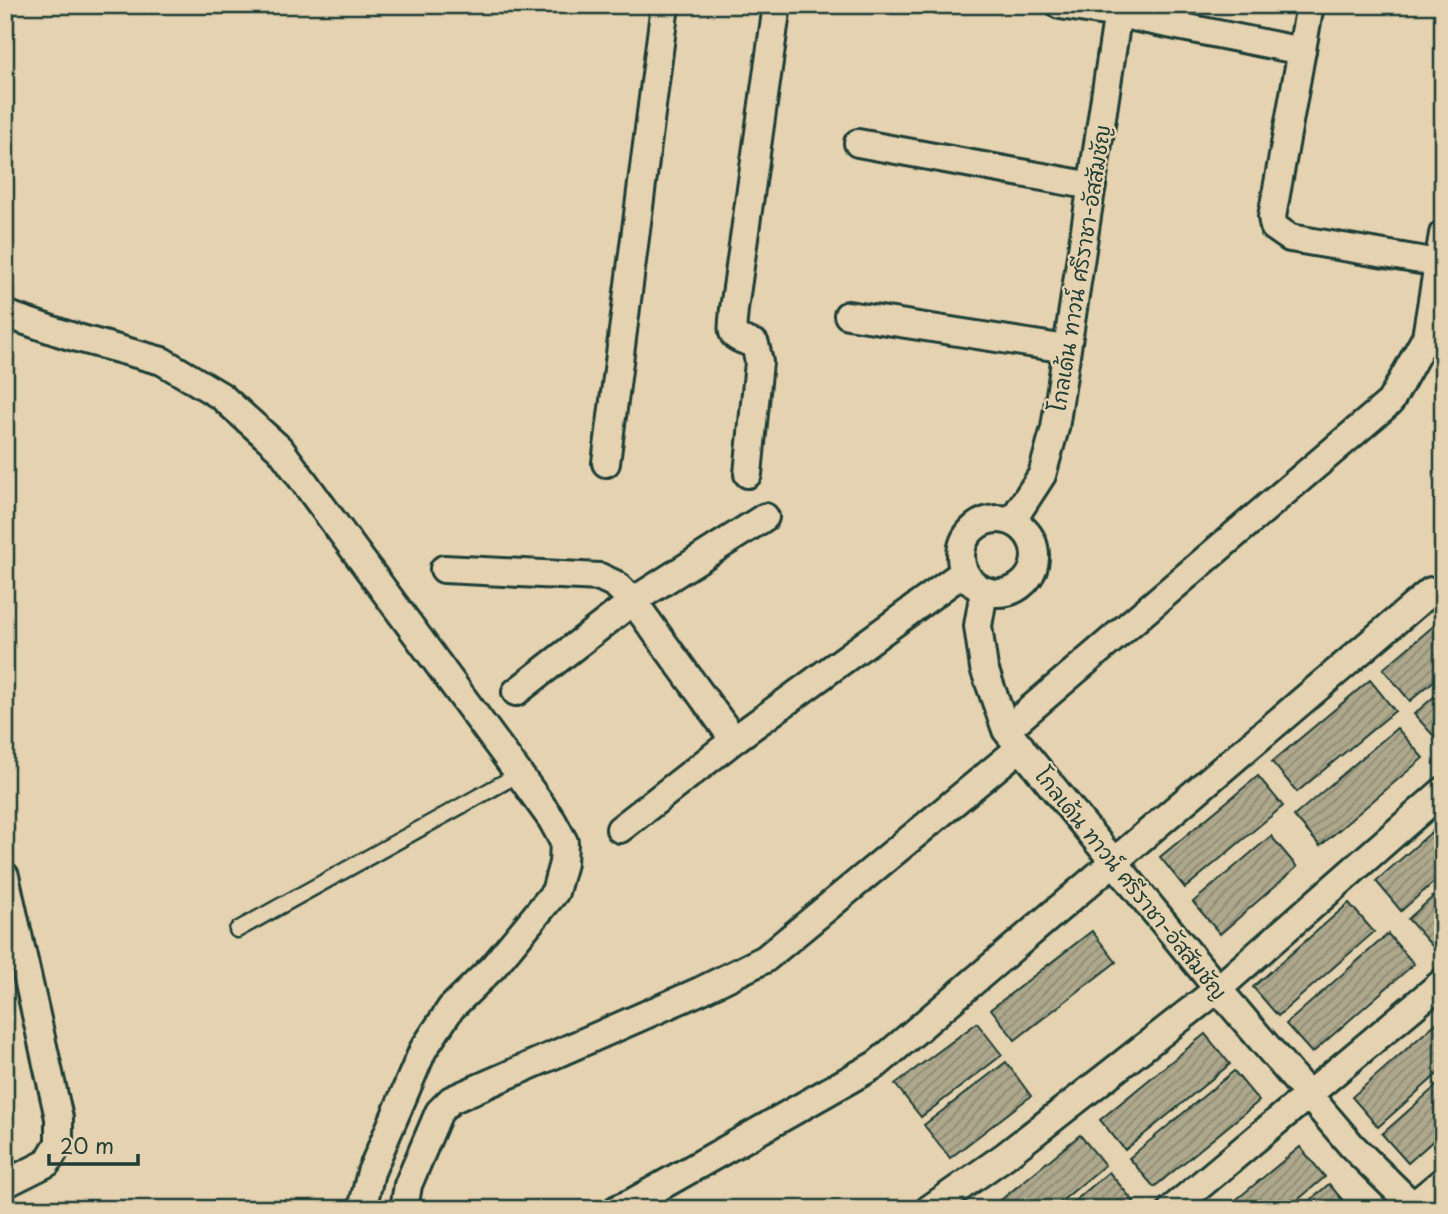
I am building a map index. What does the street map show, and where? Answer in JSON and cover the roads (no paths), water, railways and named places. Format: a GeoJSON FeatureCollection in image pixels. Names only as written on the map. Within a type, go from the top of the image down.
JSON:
{"type":"FeatureCollection","features":[{"type":"Feature","properties":{"kind":"street"},"geometry":{"type":"LineString","coordinates":[[606,463],[666,5]]}},
{"type":"Feature","properties":{"kind":"street"},"geometry":{"type":"LineString","coordinates":[[748,474],[759,362],[755,344],[737,339],[733,335],[734,309],[777,5]]}},
{"type":"Feature","properties":{"kind":"street"},"geometry":{"type":"LineString","coordinates":[[1060,5],[1118,10],[1302,51]]}},
{"type":"Feature","properties":{"kind":"street"},"geometry":{"type":"LineString","coordinates":[[1310,5],[1272,217],[1274,227],[1290,238],[1438,263]]}},
{"type":"Feature","properties":{"kind":"street","name":"โกลเด้น ทาวน์ ศรีราชา-อัสสัมชัญ"},"geometry":{"type":"LineString","coordinates":[[1012,521],[1042,475],[1055,428],[1118,10]]}},
{"type":"Feature","properties":{"kind":"street"},"geometry":{"type":"LineString","coordinates":[[858,143],[1092,186]]}},
{"type":"Feature","properties":{"kind":"street"},"geometry":{"type":"LineString","coordinates":[[404,1209],[408,1185],[439,1112],[451,1100],[700,991],[765,959],[1390,402],[1426,338],[1443,234]]}},
{"type":"Feature","properties":{"kind":"street"},"geometry":{"type":"LineString","coordinates":[[5,314],[67,335],[162,361],[221,396],[279,449],[519,774],[564,842],[564,863],[555,892],[493,967],[450,1007],[423,1051],[371,1172],[362,1209]]}},
{"type":"Feature","properties":{"kind":"street"},"geometry":{"type":"LineString","coordinates":[[848,315],[1067,349]]}},
{"type":"Feature","properties":{"kind":"street"},"geometry":{"type":"LineString","coordinates":[[516,692],[634,601],[765,517]]}},
{"type":"Feature","properties":{"kind":"street"},"geometry":{"type":"LineString","coordinates":[[995,519],[1012,521],[1026,531],[1034,545],[1035,562],[1029,577],[1017,589],[1001,594],[984,591],[970,582],[964,572],[961,551],[967,535],[979,524],[995,519]]}},
{"type":"Feature","properties":{"kind":"street"},"geometry":{"type":"LineString","coordinates":[[444,569],[600,577],[615,584],[634,601],[734,740]]}},
{"type":"Feature","properties":{"kind":"street"},"geometry":{"type":"LineString","coordinates":[[620,829],[734,740],[964,572]]}},
{"type":"Feature","properties":{"kind":"street","name":"โกลเด้น ทาวน์ ศรีราชา-อัสสัมชัญ"},"geometry":{"type":"LineString","coordinates":[[984,591],[978,626],[984,668],[1014,738],[1218,989],[1352,1146],[1411,1207]]}},
{"type":"Feature","properties":{"kind":"street"},"geometry":{"type":"LineString","coordinates":[[617,1209],[877,1064],[1431,591]]}},
{"type":"Feature","properties":{"kind":"street"},"geometry":{"type":"LineString","coordinates":[[929,1209],[1006,1156],[1218,989],[1443,791]]}},
{"type":"Feature","properties":{"kind":"street"},"geometry":{"type":"LineString","coordinates":[[5,876],[59,1118],[59,1143],[47,1163],[5,1184]]}},
{"type":"Feature","properties":{"kind":"street"},"geometry":{"type":"LineString","coordinates":[[1172,1209],[1443,982]]}},
{"type":"Feature","properties":{"kind":"street"},"geometry":{"type":"LineString","coordinates":[[1411,1207],[1443,1181]]}},
{"type":"Feature","properties":{"kind":"lane"},"geometry":{"type":"LineString","coordinates":[[237,930],[519,774]]}}]}
